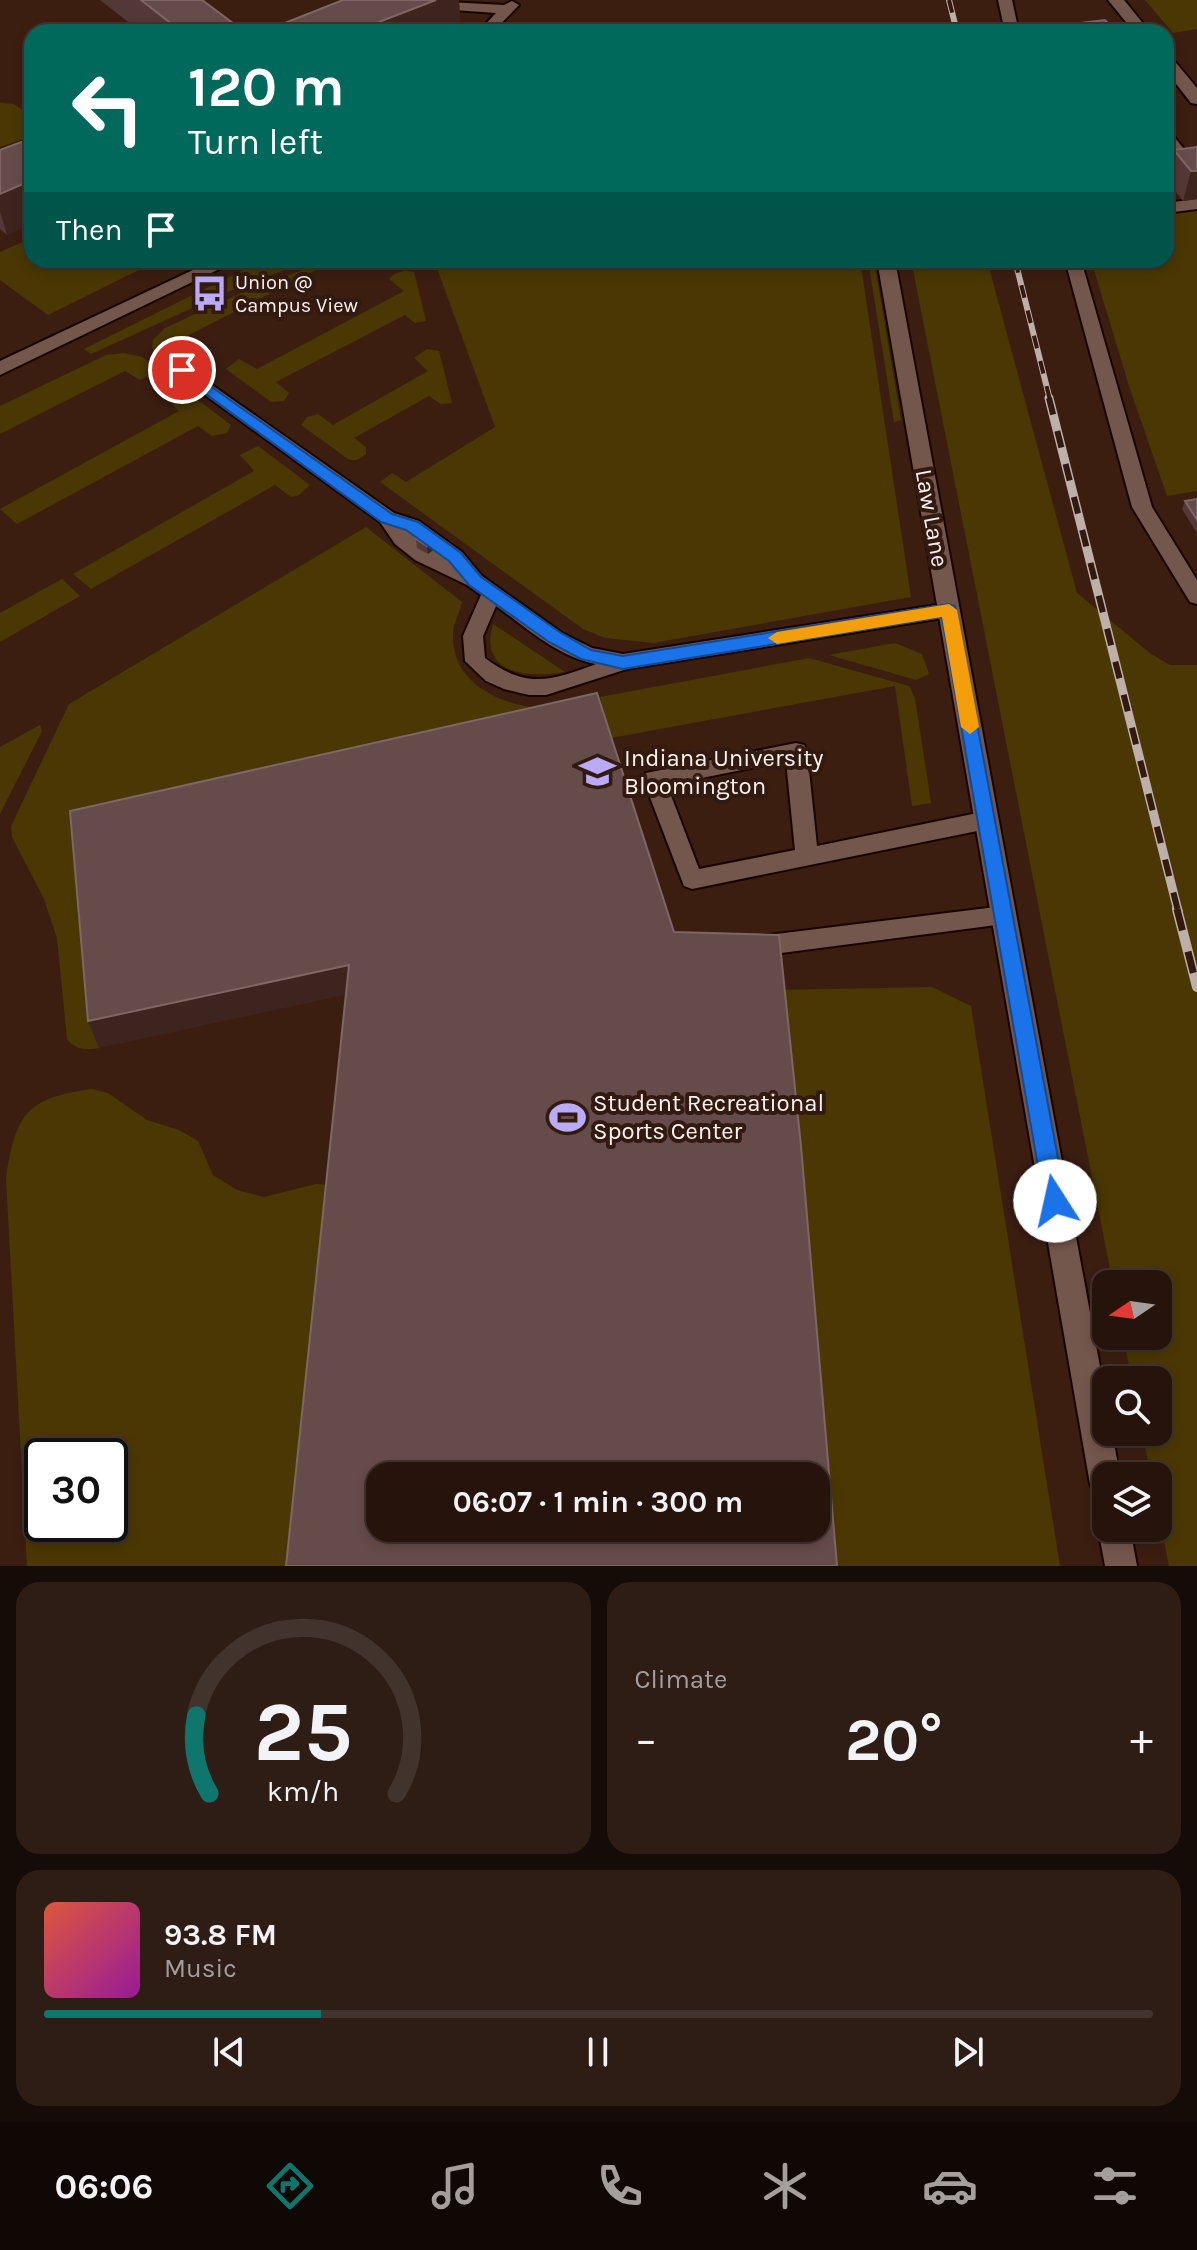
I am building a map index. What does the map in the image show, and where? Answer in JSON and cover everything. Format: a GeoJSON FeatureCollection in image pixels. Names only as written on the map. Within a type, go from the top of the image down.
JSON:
{"type":"FeatureCollection","features":[{"type":"Feature","properties":{"kind":"street"},"geometry":{"type":"LineString","coordinates":[[1116,0],[1136,24]]}},
{"type":"Feature","properties":{"kind":"street"},"geometry":{"type":"LineString","coordinates":[[1174,69],[1197,71]]}},
{"type":"Feature","properties":{"kind":"street"},"geometry":{"type":"LineString","coordinates":[[1174,73],[1197,99]]}},
{"type":"Feature","properties":{"kind":"street"},"geometry":{"type":"LineString","coordinates":[[0,369],[212,268]]}},
{"type":"Feature","properties":{"kind":"street","name":"Law Lane"},"geometry":{"type":"LineString","coordinates":[[887,268],[1102,1462]]}},
{"type":"Feature","properties":{"kind":"street"},"geometry":{"type":"LineString","coordinates":[[1117,1542],[1121,1566]]}},
{"type":"Feature","properties":{"kind":"lane"},"geometry":{"type":"LineString","coordinates":[[1005,0],[1010,24]]}},
{"type":"Feature","properties":{"kind":"lane"},"geometry":{"type":"LineString","coordinates":[[413,5],[513,5]]}},
{"type":"Feature","properties":{"kind":"lane"},"geometry":{"type":"LineString","coordinates":[[498,24],[513,5]]}},
{"type":"Feature","properties":{"kind":"lane"},"geometry":{"type":"LineString","coordinates":[[1174,146],[1189,165],[1174,167]]}},
{"type":"Feature","properties":{"kind":"lane"},"geometry":{"type":"LineString","coordinates":[[1174,207],[1197,204]]}},
{"type":"Feature","properties":{"kind":"lane"},"geometry":{"type":"LineString","coordinates":[[1075,268],[1142,507],[1197,597]]}},
{"type":"Feature","properties":{"kind":"lane"},"geometry":{"type":"LineString","coordinates":[[182,370],[387,518],[412,526],[444,549],[484,587],[555,638],[587,655],[623,662]]}},
{"type":"Feature","properties":{"kind":"lane"},"geometry":{"type":"LineString","coordinates":[[484,587],[473,636],[475,661],[495,679],[525,689],[555,687],[623,662],[949,610]]}},
{"type":"Feature","properties":{"kind":"lane"},"geometry":{"type":"LineString","coordinates":[[807,857],[796,751],[654,779],[692,880],[807,857],[987,820]]}},
{"type":"Feature","properties":{"kind":"lane"},"geometry":{"type":"LineString","coordinates":[[733,949],[1004,915]]}},
{"type":"Feature","properties":{"kind":"shaded area","name":"Indiana University Bloomington"},"geometry":{"type":"Polygon","coordinates":[[[0,0],[1197,0],[1197,1566],[0,1566],[0,0]]]}},
{"type":"Feature","properties":{"kind":"shaded area"},"geometry":{"type":"Polygon","coordinates":[[[1145,0],[1197,0],[1197,29],[1174,33],[1174,24],[1165,24],[1145,0]]]}},
{"type":"Feature","properties":{"kind":"shaded area"},"geometry":{"type":"Polygon","coordinates":[[[0,103],[14,104],[24,111],[24,139],[0,147],[0,103]]]}},
{"type":"Feature","properties":{"kind":"shaded area"},"geometry":{"type":"Polygon","coordinates":[[[1197,210],[1197,491],[1167,496],[1093,268],[1174,268],[1174,213],[1197,210]]]}},
{"type":"Feature","properties":{"kind":"shaded area"},"geometry":{"type":"Polygon","coordinates":[[[24,242],[24,268],[143,268],[48,315],[0,280],[0,252],[24,242]]]}},
{"type":"Feature","properties":{"kind":"shaded area"},"geometry":{"type":"Polygon","coordinates":[[[247,268],[290,268],[232,290],[91,354],[84,349],[247,268]]]}},
{"type":"Feature","properties":{"kind":"shaded area"},"geometry":{"type":"Polygon","coordinates":[[[308,268],[320,268],[179,340],[195,354],[171,366],[152,349],[153,340],[165,328],[241,293],[308,268]]]}},
{"type":"Feature","properties":{"kind":"shaded area"},"geometry":{"type":"Polygon","coordinates":[[[437,268],[861,268],[911,597],[653,643],[605,638],[583,629],[380,482],[392,473],[406,482],[495,427],[437,268]]]}},
{"type":"Feature","properties":{"kind":"shaded area"},"geometry":{"type":"Polygon","coordinates":[[[869,268],[875,268],[901,420],[894,422],[869,268]]]}},
{"type":"Feature","properties":{"kind":"shaded area"},"geometry":{"type":"Polygon","coordinates":[[[913,268],[989,268],[1077,593],[1151,654],[1170,665],[1197,665],[1197,1566],[1169,1566],[1164,1542],[1172,1542],[1172,1462],[1148,1462],[1145,1446],[1172,1446],[1172,1366],[1129,1366],[1126,1350],[1172,1350],[1172,1270],[1110,1270],[913,268]]]}},
{"type":"Feature","properties":{"kind":"shaded area"},"geometry":{"type":"Polygon","coordinates":[[[406,270],[414,272],[426,321],[415,323],[405,315],[276,382],[289,393],[284,401],[271,402],[226,369],[239,359],[257,369],[404,291],[389,279],[406,270]]]}},
{"type":"Feature","properties":{"kind":"shaded area"},"geometry":{"type":"Polygon","coordinates":[[[427,349],[439,351],[452,403],[441,404],[429,396],[354,438],[366,447],[366,454],[360,459],[348,459],[301,425],[307,417],[318,414],[333,425],[428,371],[414,358],[427,349]]]}},
{"type":"Feature","properties":{"kind":"shaded area"},"geometry":{"type":"Polygon","coordinates":[[[124,353],[142,357],[160,371],[140,380],[125,371],[0,434],[0,406],[106,355],[124,353]]]}},
{"type":"Feature","properties":{"kind":"shaded area"},"geometry":{"type":"Polygon","coordinates":[[[185,390],[231,425],[227,433],[212,436],[198,426],[17,524],[0,509],[179,411],[166,399],[177,391],[185,390]]]}},
{"type":"Feature","properties":{"kind":"shaded area"},"geometry":{"type":"Polygon","coordinates":[[[258,446],[310,485],[299,495],[291,497],[275,485],[91,589],[73,574],[254,471],[240,455],[258,446]]]}},
{"type":"Feature","properties":{"kind":"shaded area"},"geometry":{"type":"Polygon","coordinates":[[[366,527],[462,602],[453,638],[455,654],[471,680],[496,697],[541,709],[80,840],[99,1048],[77,1047],[67,1039],[57,938],[44,899],[12,837],[11,826],[69,704],[366,527]]]}},
{"type":"Feature","properties":{"kind":"shaded area"},"geometry":{"type":"Polygon","coordinates":[[[62,579],[80,596],[0,642],[0,613],[62,579]]]}},
{"type":"Feature","properties":{"kind":"shaded area"},"geometry":{"type":"Polygon","coordinates":[[[493,624],[565,672],[522,673],[500,663],[493,654],[490,641],[493,624]]]}},
{"type":"Feature","properties":{"kind":"shaded area"},"geometry":{"type":"Polygon","coordinates":[[[895,643],[922,654],[929,674],[916,680],[829,655],[895,643]]]}},
{"type":"Feature","properties":{"kind":"shaded area"},"geometry":{"type":"Polygon","coordinates":[[[809,658],[909,686],[915,698],[931,803],[912,806],[895,686],[611,738],[600,697],[809,658]]]}},
{"type":"Feature","properties":{"kind":"shaded area"},"geometry":{"type":"Polygon","coordinates":[[[40,725],[42,731],[0,814],[0,747],[40,725]]]}},
{"type":"Feature","properties":{"kind":"shaded area"},"geometry":{"type":"Polygon","coordinates":[[[932,987],[971,1006],[1060,1566],[828,1566],[826,1542],[830,1542],[830,1462],[819,1462],[778,990],[932,987]]]}},
{"type":"Feature","properties":{"kind":"shaded area"},"geometry":{"type":"Polygon","coordinates":[[[92,1089],[108,1093],[147,1120],[179,1130],[198,1141],[213,1175],[237,1190],[264,1197],[316,1184],[335,1185],[296,1566],[27,1566],[26,1542],[128,1542],[128,1438],[24,1438],[24,1511],[6,1178],[20,1125],[28,1113],[52,1098],[92,1089]]]}},
{"type":"Feature","properties":{"kind":"building"},"geometry":{"type":"Polygon","coordinates":[[[141,0],[202,0],[234,24],[172,24],[141,0]]]}},
{"type":"Feature","properties":{"kind":"building"},"geometry":{"type":"Polygon","coordinates":[[[343,0],[436,0],[374,24],[282,24],[343,0]]]}},
{"type":"Feature","properties":{"kind":"building"},"geometry":{"type":"Polygon","coordinates":[[[1105,20],[1109,24],[1071,24],[1105,20]]]}},
{"type":"Feature","properties":{"kind":"building"},"geometry":{"type":"Polygon","coordinates":[[[24,141],[24,184],[0,194],[0,150],[24,141]]]}},
{"type":"Feature","properties":{"kind":"building"},"geometry":{"type":"Polygon","coordinates":[[[1197,147],[1197,171],[1191,171],[1174,150],[1197,147]]]}},
{"type":"Feature","properties":{"kind":"building"},"geometry":{"type":"Polygon","coordinates":[[[1197,499],[1197,520],[1185,501],[1197,499]]]}},
{"type":"Feature","properties":{"kind":"building"},"geometry":{"type":"Polygon","coordinates":[[[425,532],[436,539],[427,546],[416,539],[425,532]]]}},
{"type":"Feature","properties":{"kind":"building","name":"Student Recreational Sports Center"},"geometry":{"type":"Polygon","coordinates":[[[597,693],[674,932],[779,935],[828,1462],[366,1462],[366,1542],[830,1542],[830,1484],[837,1566],[286,1566],[349,965],[88,1021],[70,811],[597,693]]]}},
{"type":"Feature","properties":{"kind":"railway"},"geometry":{"type":"LineString","coordinates":[[949,0],[955,24]]}},
{"type":"Feature","properties":{"kind":"railway"},"geometry":{"type":"LineString","coordinates":[[1017,268],[1050,400]]}},
{"type":"Feature","properties":{"kind":"railway"},"geometry":{"type":"LineString","coordinates":[[1049,398],[1178,911]]}},
{"type":"Feature","properties":{"kind":"railway"},"geometry":{"type":"LineString","coordinates":[[1177,909],[1197,987]]}},
{"type":"Feature","properties":{"kind":"slow traffic"},"geometry":{"type":"LineString","coordinates":[[777,638],[949,610],[970,727]]}},
{"type":"Feature","properties":{"kind":"place","name":"Union @ Campus View"},"geometry":{"type":"Point","coordinates":[209,294]}},
{"type":"Feature","properties":{"kind":"place","name":"Indiana University Bloomington"},"geometry":{"type":"Point","coordinates":[598,772]}},
{"type":"Feature","properties":{"kind":"place","name":"Student Recreational Sports Center"},"geometry":{"type":"Point","coordinates":[567,1117]}},
{"type":"Feature","properties":{"kind":"route"},"geometry":{"type":"LineString","coordinates":[[182,370],[387,518],[412,526],[455,557],[475,581],[555,638],[587,655],[623,662],[949,610],[1055,1201]]}}]}
